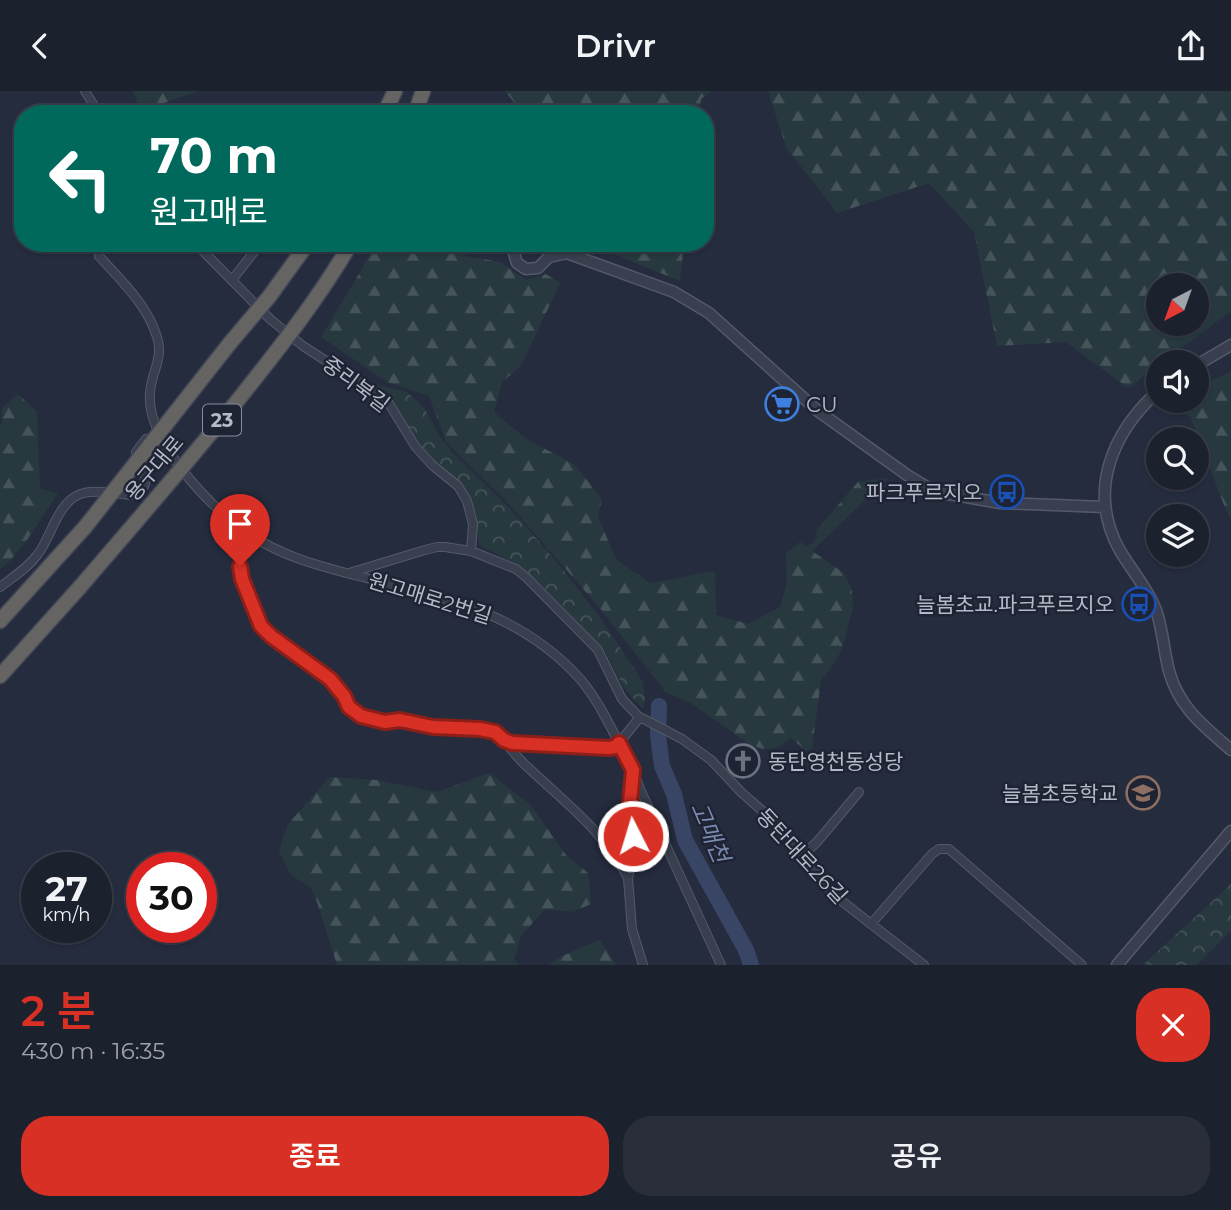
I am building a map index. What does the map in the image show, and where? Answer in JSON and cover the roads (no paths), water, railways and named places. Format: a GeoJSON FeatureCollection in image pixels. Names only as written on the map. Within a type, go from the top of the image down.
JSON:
{"type":"FeatureCollection","features":[{"type":"Feature","properties":{"kind":"highway","name":"용구대로"},"geometry":{"type":"LineString","coordinates":[[0,621],[86,526],[269,297],[302,252]]}},
{"type":"Feature","properties":{"kind":"highway","name":"용구대로"},"geometry":{"type":"LineString","coordinates":[[0,675],[80,587],[221,421],[285,342],[346,252]]}},
{"type":"Feature","properties":{"kind":"street"},"geometry":{"type":"LineString","coordinates":[[0,587],[36,557],[61,511],[74,497],[89,492],[133,495],[138,493],[145,482],[145,473],[136,452],[146,439],[160,438],[151,410],[150,392],[161,355],[157,335],[139,301],[99,256],[99,252]]}},
{"type":"Feature","properties":{"kind":"street","name":"중리북길"},"geometry":{"type":"LineString","coordinates":[[204,252],[270,319],[303,346],[388,402],[415,446],[432,465],[458,486],[467,501],[474,524],[471,551]]}},
{"type":"Feature","properties":{"kind":"street"},"geometry":{"type":"LineString","coordinates":[[232,280],[254,252]]}},
{"type":"Feature","properties":{"kind":"street"},"geometry":{"type":"LineString","coordinates":[[514,252],[517,263],[526,268],[538,268],[549,257],[567,253],[674,292],[709,313],[818,411],[906,475],[937,493],[1000,503],[1104,507]]}},
{"type":"Feature","properties":{"kind":"street"},"geometry":{"type":"LineString","coordinates":[[1209,358],[1231,345]]}},
{"type":"Feature","properties":{"kind":"street"},"geometry":{"type":"LineString","coordinates":[[1146,402],[1124,431],[1108,471],[1104,507],[1108,524],[1117,546],[1147,593],[1156,613],[1177,694],[1194,717],[1231,750]]}},
{"type":"Feature","properties":{"kind":"street","name":"원고매로2번길"},"geometry":{"type":"LineString","coordinates":[[160,438],[190,479],[224,514],[266,544],[296,558],[458,602],[507,622],[542,643],[563,662],[582,682],[619,743],[721,965]]}},
{"type":"Feature","properties":{"kind":"street"},"geometry":{"type":"LineString","coordinates":[[244,530],[239,551],[242,579],[261,626],[330,679],[349,707],[361,716],[385,722],[400,720],[433,727],[495,732],[521,761],[594,829],[628,878]]}},
{"type":"Feature","properties":{"kind":"street"},"geometry":{"type":"LineString","coordinates":[[349,573],[437,547],[471,551],[516,569],[598,650],[622,699],[642,719],[615,747],[609,748],[512,743],[504,740]]}},
{"type":"Feature","properties":{"kind":"street","name":"동탄대로26길"},"geometry":{"type":"LineString","coordinates":[[642,719],[699,750],[741,793],[782,828],[831,890],[871,924]]}},
{"type":"Feature","properties":{"kind":"street"},"geometry":{"type":"LineString","coordinates":[[633,770],[629,813],[633,836],[628,878],[632,929],[643,965]]}},
{"type":"Feature","properties":{"kind":"street"},"geometry":{"type":"LineString","coordinates":[[804,854],[859,792]]}},
{"type":"Feature","properties":{"kind":"street"},"geometry":{"type":"LineString","coordinates":[[1117,965],[1231,831]]}},
{"type":"Feature","properties":{"kind":"street"},"geometry":{"type":"LineString","coordinates":[[924,965],[871,924],[939,849],[949,849],[1082,965]]}},
{"type":"Feature","properties":{"kind":"waterway","name":"고매천"},"geometry":{"type":"LineString","coordinates":[[659,706],[658,735],[662,766],[674,794],[685,840],[746,950],[751,965]]}},
{"type":"Feature","properties":{"kind":"place","name":"CU"},"geometry":{"type":"Point","coordinates":[782,404]}},
{"type":"Feature","properties":{"kind":"place","name":"파크푸르지오"},"geometry":{"type":"Point","coordinates":[1007,492]}},
{"type":"Feature","properties":{"kind":"place","name":"늘봄초교.파크푸르지오"},"geometry":{"type":"Point","coordinates":[1139,604]}},
{"type":"Feature","properties":{"kind":"place","name":"동탄영천동성당"},"geometry":{"type":"Point","coordinates":[743,761]}},
{"type":"Feature","properties":{"kind":"place","name":"늘봄초등학교"},"geometry":{"type":"Point","coordinates":[1143,793]}}]}
